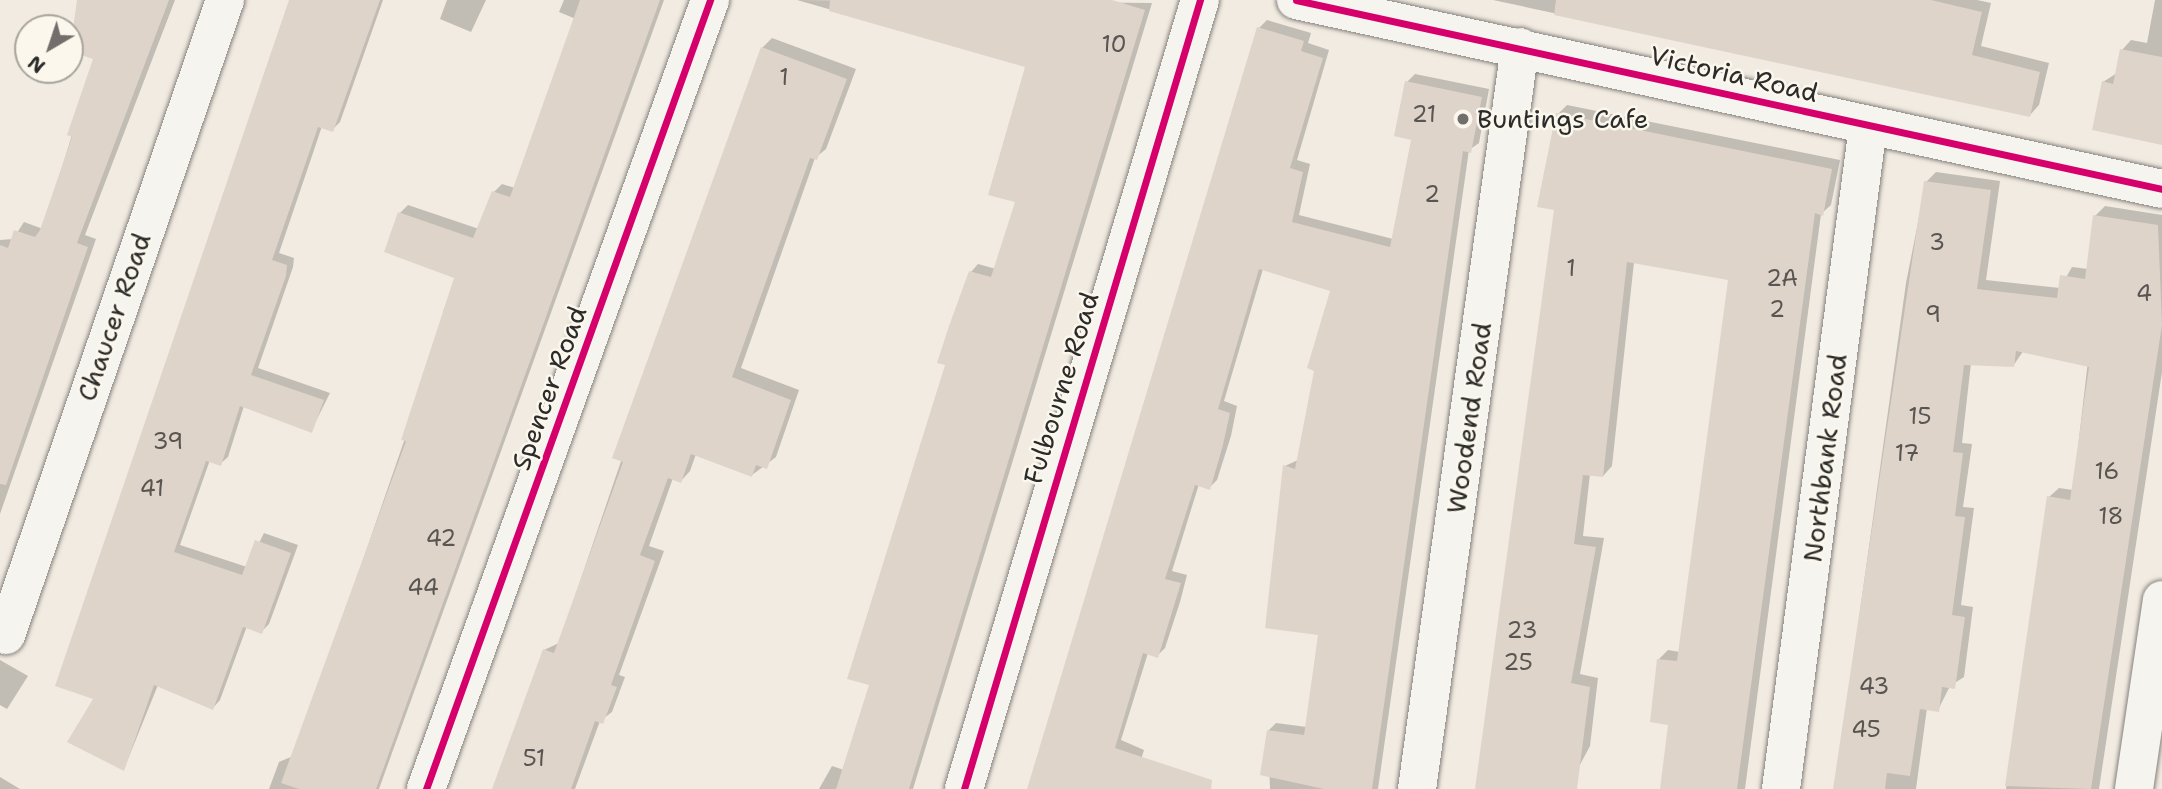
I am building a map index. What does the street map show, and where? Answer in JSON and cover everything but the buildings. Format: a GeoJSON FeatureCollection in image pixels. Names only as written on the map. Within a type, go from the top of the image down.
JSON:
{"type":"FeatureCollection","features":[{"type":"Feature","properties":{"kind":"street","name":"Chaucer Road"},"geometry":{"type":"LineString","coordinates":[[6,635],[225,0]]}},
{"type":"Feature","properties":{"kind":"street","name":"Spencer Road"},"geometry":{"type":"LineString","coordinates":[[426,789],[710,0]]}},
{"type":"Feature","properties":{"kind":"street","name":"Fulbourne Road"},"geometry":{"type":"LineString","coordinates":[[964,789],[1200,0]]}},
{"type":"Feature","properties":{"kind":"street","name":"Victoria Road"},"geometry":{"type":"LineString","coordinates":[[1296,0],[2162,189]]}},
{"type":"Feature","properties":{"kind":"street","name":"Woodend Road"},"geometry":{"type":"LineString","coordinates":[[1417,789],[1520,47]]}},
{"type":"Feature","properties":{"kind":"street","name":"Northbank Road"},"geometry":{"type":"LineString","coordinates":[[1782,789],[1868,126]]}},
{"type":"Feature","properties":{"kind":"street"},"geometry":{"type":"LineString","coordinates":[[2134,789],[2162,600]]}},
{"type":"Feature","properties":{"kind":"cycle path"},"geometry":{"type":"LineString","coordinates":[[426,789],[710,0]]}},
{"type":"Feature","properties":{"kind":"cycle path"},"geometry":{"type":"LineString","coordinates":[[964,789],[1200,0]]}},
{"type":"Feature","properties":{"kind":"cycle path"},"geometry":{"type":"LineString","coordinates":[[1296,0],[2162,189]]}},
{"type":"Feature","properties":{"kind":"place","name":"Buntings Cafe"},"geometry":{"type":"Point","coordinates":[1463,119]}}]}
